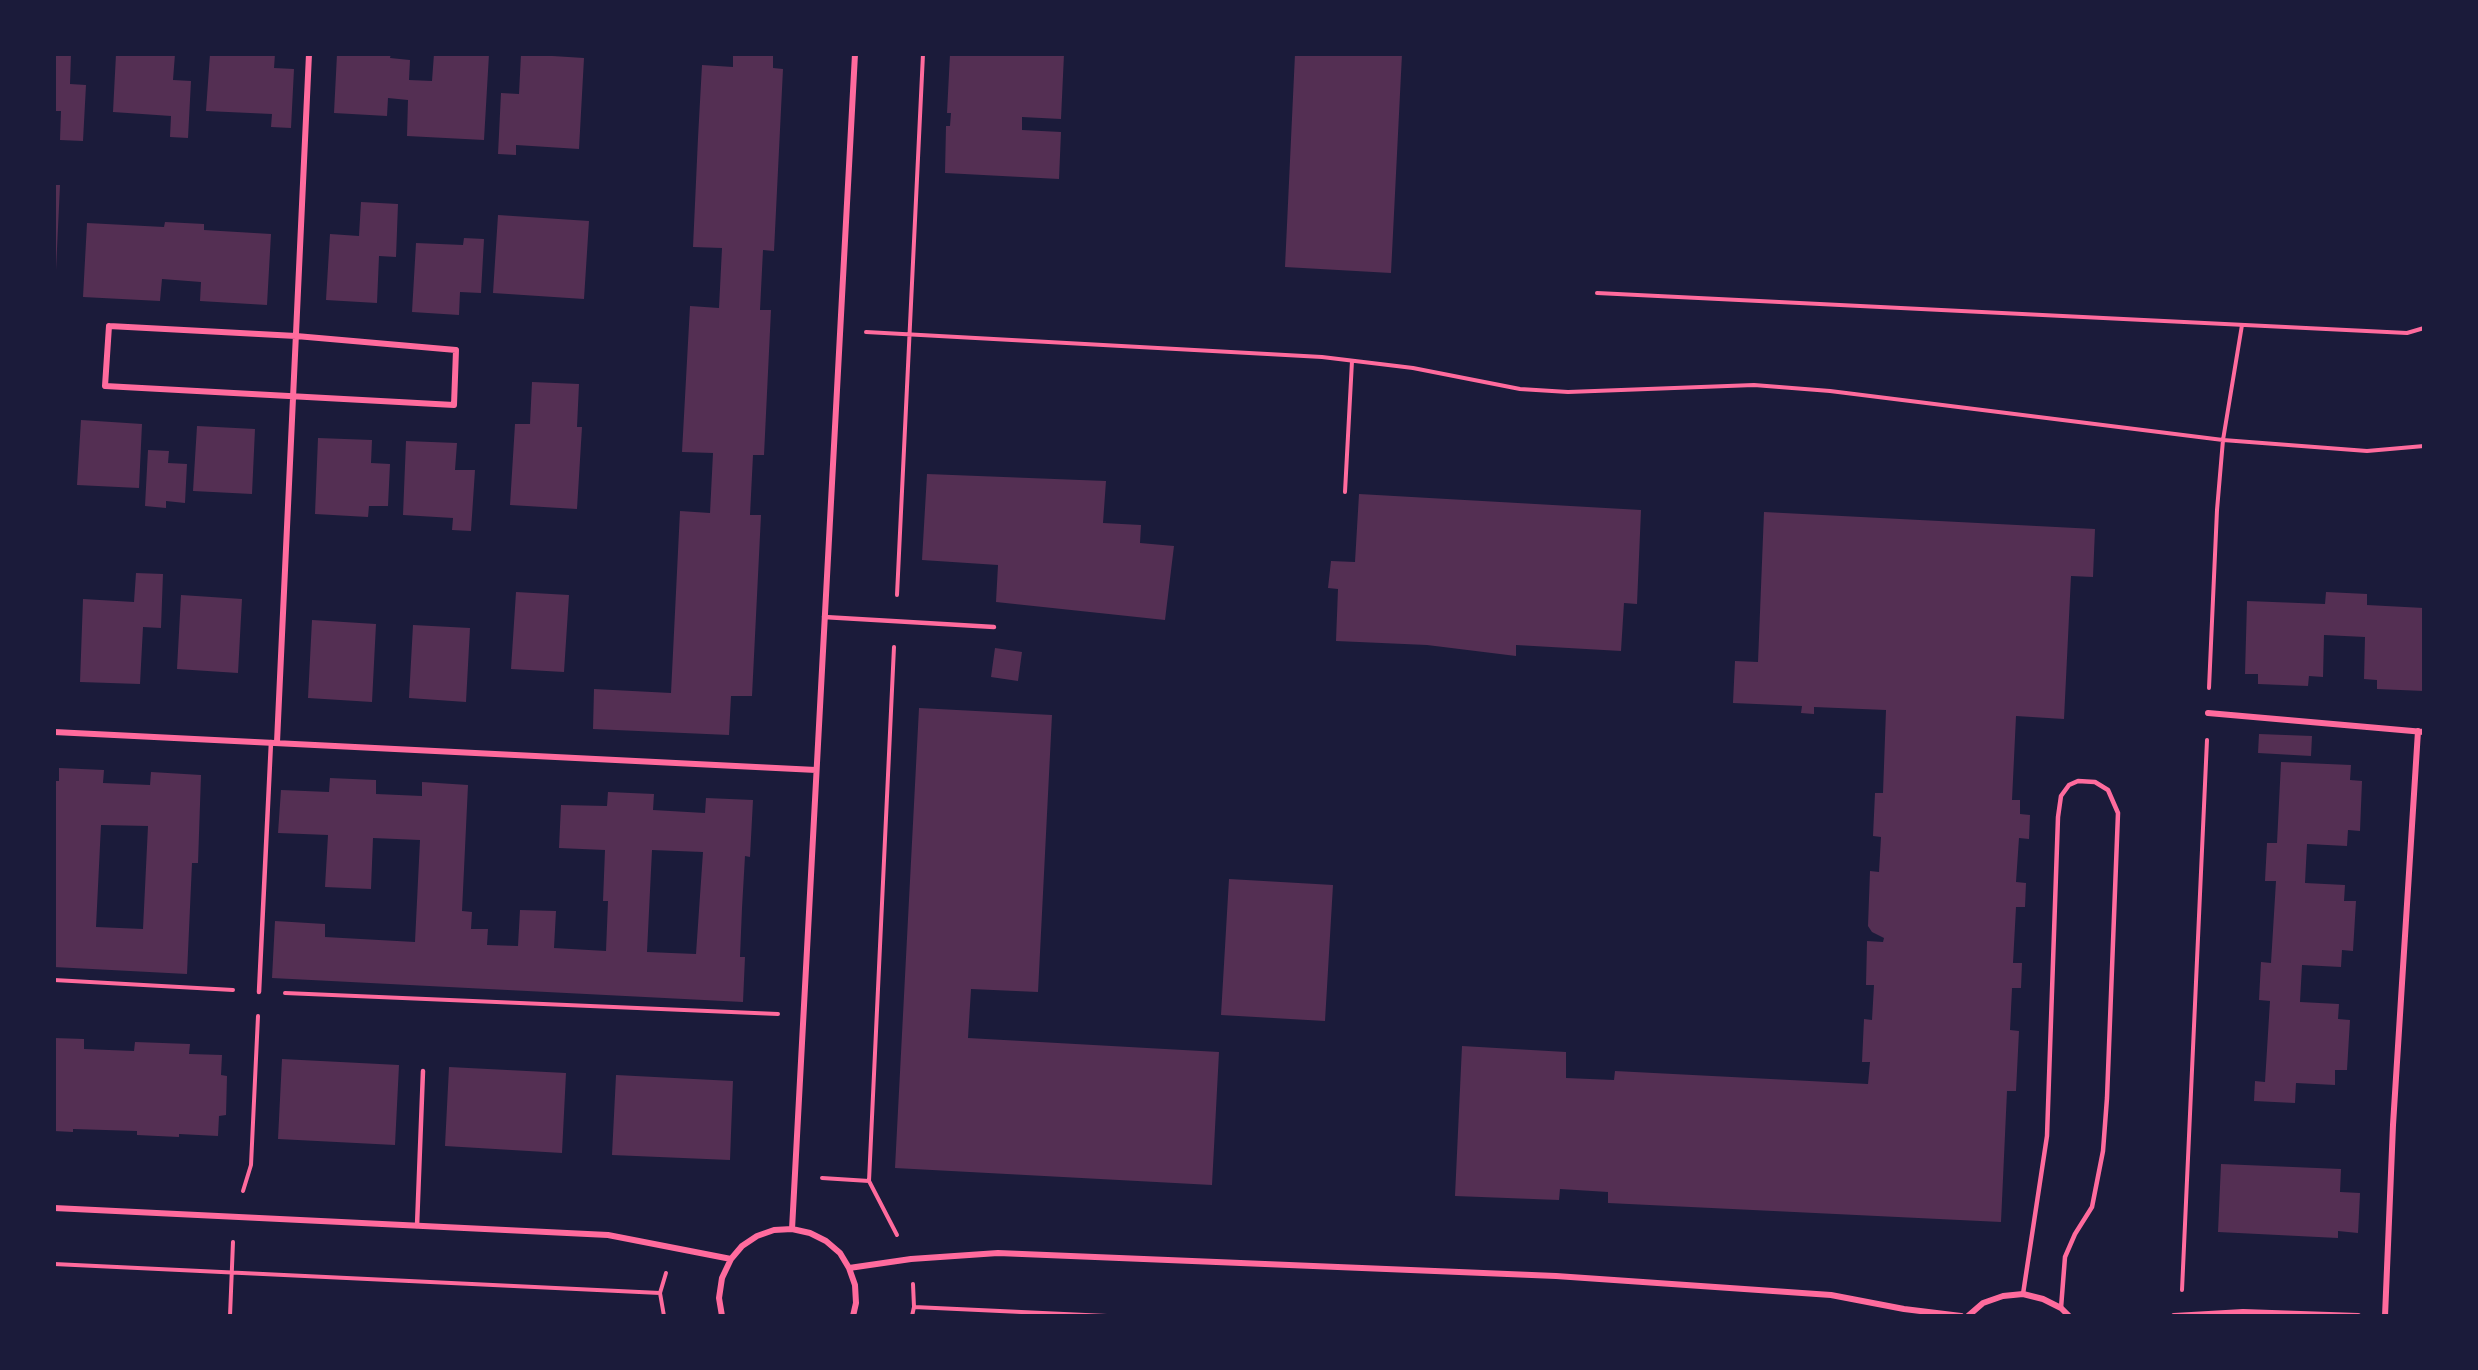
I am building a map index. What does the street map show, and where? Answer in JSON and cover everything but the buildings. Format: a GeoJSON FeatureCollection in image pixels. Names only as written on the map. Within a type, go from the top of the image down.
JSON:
{"type":"FeatureCollection","features":[{"type":"Feature","properties":{"kind":"street"},"geometry":{"type":"LineString","coordinates":[[274,742],[309,54]]}},
{"type":"Feature","properties":{"kind":"street"},"geometry":{"type":"LineString","coordinates":[[792,1229],[855,54]]}},
{"type":"Feature","properties":{"kind":"street"},"geometry":{"type":"LineString","coordinates":[[109,326],[296,336],[456,350],[454,405],[293,397],[105,386],[109,326]]}},
{"type":"Feature","properties":{"kind":"street"},"geometry":{"type":"LineString","coordinates":[[2208,713],[2421,731],[2393,1125],[2385,1316]]}},
{"type":"Feature","properties":{"kind":"street"},"geometry":{"type":"LineString","coordinates":[[54,732],[816,770]]}},
{"type":"Feature","properties":{"kind":"street"},"geometry":{"type":"LineString","coordinates":[[54,1208],[608,1235],[731,1259]]}},
{"type":"Feature","properties":{"kind":"street"},"geometry":{"type":"LineString","coordinates":[[722,1316],[719,1298],[722,1278],[731,1259],[742,1246],[758,1236],[774,1230],[792,1229],[810,1233],[826,1241],[840,1253],[855,1285],[856,1303],[853,1316]]}},
{"type":"Feature","properties":{"kind":"street"},"geometry":{"type":"LineString","coordinates":[[849,1268],[911,1259],[998,1253],[1556,1276],[1832,1295],[1904,1309],[1961,1316]]}},
{"type":"Feature","properties":{"kind":"street"},"geometry":{"type":"LineString","coordinates":[[1968,1316],[1983,1303],[2003,1296],[2023,1294],[2043,1299],[2061,1308],[2068,1316]]}},
{"type":"Feature","properties":{"kind":"street"},"geometry":{"type":"LineString","coordinates":[[2177,1315],[2243,1312],[2358,1316]]}},
{"type":"Feature","properties":{"kind":"lane"},"geometry":{"type":"LineString","coordinates":[[824,617],[994,627]]}},
{"type":"Feature","properties":{"kind":"lane"},"geometry":{"type":"LineString","coordinates":[[259,992],[274,742]]}},
{"type":"Feature","properties":{"kind":"lane"},"geometry":{"type":"LineString","coordinates":[[2023,1294],[2047,1136],[2058,817],[2061,796],[2069,785],[2078,781],[2095,782],[2108,790],[2118,813],[2108,1098],[2103,1151],[2092,1207],[2075,1234],[2065,1257],[2061,1308]]}},
{"type":"Feature","properties":{"kind":"lane"},"geometry":{"type":"LineString","coordinates":[[417,1226],[423,1071]]}},
{"type":"Feature","properties":{"kind":"path"},"geometry":{"type":"LineString","coordinates":[[911,1259],[869,1181],[923,54]]}},
{"type":"Feature","properties":{"kind":"path"},"geometry":{"type":"LineString","coordinates":[[1597,293],[2407,333],[2424,328]]}},
{"type":"Feature","properties":{"kind":"path"},"geometry":{"type":"LineString","coordinates":[[2177,1315],[2217,510],[2223,440],[2242,325]]}},
{"type":"Feature","properties":{"kind":"path"},"geometry":{"type":"LineString","coordinates":[[841,330],[1322,357],[1413,368],[1520,389],[1568,392],[1754,385],[1830,391],[2223,440],[2367,450],[2424,446]]}},
{"type":"Feature","properties":{"kind":"path"},"geometry":{"type":"LineString","coordinates":[[1345,492],[1352,361]]}},
{"type":"Feature","properties":{"kind":"path"},"geometry":{"type":"LineString","coordinates":[[54,980],[259,992],[802,1015]]}},
{"type":"Feature","properties":{"kind":"path"},"geometry":{"type":"LineString","coordinates":[[230,1316],[235,1218],[251,1165],[259,992]]}},
{"type":"Feature","properties":{"kind":"path"},"geometry":{"type":"LineString","coordinates":[[795,1176],[869,1181]]}},
{"type":"Feature","properties":{"kind":"path"},"geometry":{"type":"LineString","coordinates":[[54,1264],[660,1293],[664,1316]]}},
{"type":"Feature","properties":{"kind":"path"},"geometry":{"type":"LineString","coordinates":[[914,1307],[1107,1316]]}}]}
